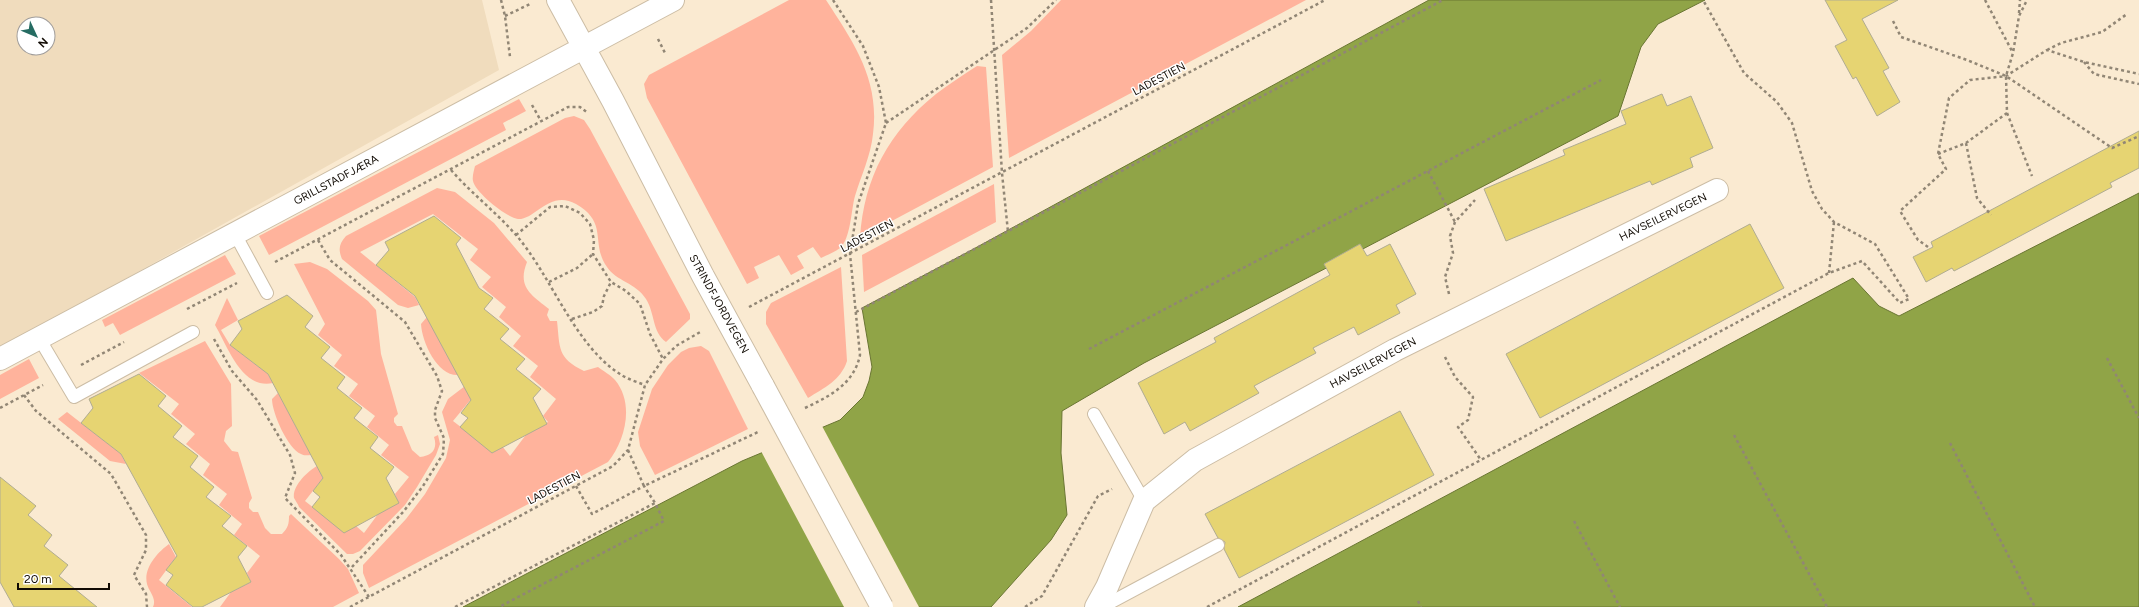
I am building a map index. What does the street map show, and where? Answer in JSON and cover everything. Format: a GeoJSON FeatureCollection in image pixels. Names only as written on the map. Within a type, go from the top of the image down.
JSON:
{"type":"FeatureCollection","features":[{"type":"Feature","properties":{"kind":"street","name":"STRINDFJORDVEGEN"},"geometry":{"type":"LineString","coordinates":[[558,0],[613,101],[700,269],[882,607]]}},
{"type":"Feature","properties":{"kind":"street","name":"GRILLSTADFJÆRA"},"geometry":{"type":"LineString","coordinates":[[0,359],[673,0]]}},
{"type":"Feature","properties":{"kind":"street","name":"HAVSEILERVEGEN"},"geometry":{"type":"LineString","coordinates":[[1096,607],[1144,501],[1195,460],[1394,350],[1717,190]]}},
{"type":"Feature","properties":{"kind":"lane"},"geometry":{"type":"LineString","coordinates":[[234,234],[267,293]]}},
{"type":"Feature","properties":{"kind":"lane"},"geometry":{"type":"LineString","coordinates":[[39,338],[74,397],[193,332]]}},
{"type":"Feature","properties":{"kind":"lane"},"geometry":{"type":"LineString","coordinates":[[1094,414],[1144,501]]}},
{"type":"Feature","properties":{"kind":"lane"},"geometry":{"type":"LineString","coordinates":[[1102,607],[1218,545]]}},
{"type":"Feature","properties":{"kind":"path"},"geometry":{"type":"LineString","coordinates":[[501,0],[505,16],[511,64]]}},
{"type":"Feature","properties":{"kind":"path"},"geometry":{"type":"LineString","coordinates":[[819,401],[849,381],[858,368],[860,355],[850,254],[858,204],[886,123],[878,87],[863,46],[833,0]]}},
{"type":"Feature","properties":{"kind":"path"},"geometry":{"type":"LineString","coordinates":[[991,0],[1002,173],[1008,232]]}},
{"type":"Feature","properties":{"kind":"path"},"geometry":{"type":"LineString","coordinates":[[886,123],[994,52],[1027,28],[1056,0]]}},
{"type":"Feature","properties":{"kind":"path","name":"LADESTIEN"},"geometry":{"type":"LineString","coordinates":[[745,309],[1325,0]]}},
{"type":"Feature","properties":{"kind":"path"},"geometry":{"type":"LineString","coordinates":[[856,312],[1443,0]]}},
{"type":"Feature","properties":{"kind":"path"},"geometry":{"type":"LineString","coordinates":[[1207,607],[1829,273],[1862,261],[1900,303],[1909,299],[1875,244],[1834,222],[1822,209],[1812,191],[1792,122],[1777,102],[1744,73],[1703,0]]}},
{"type":"Feature","properties":{"kind":"path"},"geometry":{"type":"LineString","coordinates":[[1985,0],[2013,53]]}},
{"type":"Feature","properties":{"kind":"path"},"geometry":{"type":"LineString","coordinates":[[2020,0],[2013,53],[2006,76],[2008,113],[2032,176]]}},
{"type":"Feature","properties":{"kind":"path"},"geometry":{"type":"LineString","coordinates":[[2019,16],[2027,0]]}},
{"type":"Feature","properties":{"kind":"path"},"geometry":{"type":"LineString","coordinates":[[505,16],[530,4]]}},
{"type":"Feature","properties":{"kind":"path"},"geometry":{"type":"LineString","coordinates":[[1928,247],[1918,240],[1900,211],[1946,169],[1938,154],[1949,98],[1970,80],[2006,76],[2047,50],[2061,44],[2102,32],[2127,14]]}},
{"type":"Feature","properties":{"kind":"path"},"geometry":{"type":"LineString","coordinates":[[1893,21],[1901,37],[1967,60],[2006,76],[2112,148],[2137,137]]}},
{"type":"Feature","properties":{"kind":"path"},"geometry":{"type":"LineString","coordinates":[[658,38],[666,55]]}},
{"type":"Feature","properties":{"kind":"path"},"geometry":{"type":"LineString","coordinates":[[2047,50],[2084,62],[2139,74]]}},
{"type":"Feature","properties":{"kind":"path"},"geometry":{"type":"LineString","coordinates":[[2084,62],[2094,74],[2139,84]]}},
{"type":"Feature","properties":{"kind":"path"},"geometry":{"type":"LineString","coordinates":[[1089,349],[1601,80]]}},
{"type":"Feature","properties":{"kind":"path"},"geometry":{"type":"LineString","coordinates":[[530,100],[541,120]]}},
{"type":"Feature","properties":{"kind":"path"},"geometry":{"type":"LineString","coordinates":[[182,312],[451,170],[568,106],[580,107],[590,114]]}},
{"type":"Feature","properties":{"kind":"path"},"geometry":{"type":"LineString","coordinates":[[1938,154],[1966,143],[2008,113]]}},
{"type":"Feature","properties":{"kind":"path"},"geometry":{"type":"LineString","coordinates":[[1966,143],[1977,198],[1991,215]]}},
{"type":"Feature","properties":{"kind":"path"},"geometry":{"type":"LineString","coordinates":[[451,170],[470,191],[516,235],[549,282],[581,334],[602,359],[620,374],[645,385]]}},
{"type":"Feature","properties":{"kind":"path"},"geometry":{"type":"LineString","coordinates":[[1428,171],[1455,222]]}},
{"type":"Feature","properties":{"kind":"path"},"geometry":{"type":"LineString","coordinates":[[1456,320],[1445,277],[1453,253],[1450,236],[1455,222],[1475,200]]}},
{"type":"Feature","properties":{"kind":"path"},"geometry":{"type":"LineString","coordinates":[[516,235],[550,207],[565,206],[580,212],[590,224],[594,240],[593,254],[611,282],[626,291],[640,304],[650,334],[663,359]]}},
{"type":"Feature","properties":{"kind":"path"},"geometry":{"type":"LineString","coordinates":[[1829,273],[1834,222]]}},
{"type":"Feature","properties":{"kind":"path"},"geometry":{"type":"LineString","coordinates":[[318,240],[330,260],[405,322],[437,376],[442,391],[435,410],[434,418],[444,438],[443,454],[423,486],[404,511],[351,568]]}},
{"type":"Feature","properties":{"kind":"path"},"geometry":{"type":"LineString","coordinates":[[549,282],[577,268],[593,254]]}},
{"type":"Feature","properties":{"kind":"path"},"geometry":{"type":"LineString","coordinates":[[572,319],[593,312],[602,306],[604,296],[611,282]]}},
{"type":"Feature","properties":{"kind":"path"},"geometry":{"type":"LineString","coordinates":[[196,305],[200,312]]}},
{"type":"Feature","properties":{"kind":"path","name":"LADESTIEN"},"geometry":{"type":"LineString","coordinates":[[350,607],[613,466],[628,450],[645,385],[663,359],[676,346],[706,329]]}},
{"type":"Feature","properties":{"kind":"path"},"geometry":{"type":"LineString","coordinates":[[214,338],[232,371],[257,400],[290,455],[295,474],[285,498],[341,555],[351,568],[368,597]]}},
{"type":"Feature","properties":{"kind":"path"},"geometry":{"type":"LineString","coordinates":[[0,408],[128,340]]}},
{"type":"Feature","properties":{"kind":"path"},"geometry":{"type":"LineString","coordinates":[[1445,357],[1455,377],[1473,397],[1468,420],[1458,427],[1481,460]]}},
{"type":"Feature","properties":{"kind":"path"},"geometry":{"type":"LineString","coordinates":[[2108,358],[2139,418]]}},
{"type":"Feature","properties":{"kind":"path"},"geometry":{"type":"LineString","coordinates":[[24,395],[36,410],[111,474],[146,535],[146,550],[134,575],[146,594],[147,607]]}},
{"type":"Feature","properties":{"kind":"path"},"geometry":{"type":"LineString","coordinates":[[1734,435],[1827,607]]}},
{"type":"Feature","properties":{"kind":"path"},"geometry":{"type":"LineString","coordinates":[[576,486],[592,514],[644,486],[748,437]]}},
{"type":"Feature","properties":{"kind":"path"},"geometry":{"type":"LineString","coordinates":[[1950,443],[2035,607]]}},
{"type":"Feature","properties":{"kind":"path"},"geometry":{"type":"LineString","coordinates":[[499,607],[664,521],[644,486],[628,450]]}},
{"type":"Feature","properties":{"kind":"path"},"geometry":{"type":"LineString","coordinates":[[1025,607],[1042,596],[1098,496],[1131,479]]}},
{"type":"Feature","properties":{"kind":"path"},"geometry":{"type":"LineString","coordinates":[[455,607],[655,503]]}},
{"type":"Feature","properties":{"kind":"path"},"geometry":{"type":"LineString","coordinates":[[1574,521],[1620,607]]}},
{"type":"Feature","properties":{"kind":"path"},"geometry":{"type":"LineString","coordinates":[[1418,601],[1421,607]]}},
{"type":"Feature","properties":{"kind":"shaded area"},"geometry":{"type":"Polygon","coordinates":[[[0,0],[482,0],[499,70],[0,349],[0,0]]]}},
{"type":"Feature","properties":{"kind":"shaded area"},"geometry":{"type":"Polygon","coordinates":[[[789,0],[826,0],[846,31],[863,63],[873,96],[874,115],[872,142],[855,196],[849,231],[840,248],[821,258],[813,247],[797,256],[804,268],[791,275],[779,255],[754,267],[759,278],[747,284],[647,98],[644,84],[649,75],[789,0]]]}},
{"type":"Feature","properties":{"kind":"shaded area"},"geometry":{"type":"Polygon","coordinates":[[[1061,0],[1306,0],[1009,158],[1002,55],[1031,31],[1061,0]]]}},
{"type":"Feature","properties":{"kind":"shaded area"},"geometry":{"type":"Polygon","coordinates":[[[1429,0],[1705,0],[1658,24],[1641,47],[1618,116],[1144,363],[1062,411],[1061,453],[1067,515],[1051,540],[991,607],[463,607],[742,461],[840,420],[863,397],[872,367],[862,308],[968,252],[1429,0]]]}},
{"type":"Feature","properties":{"kind":"shaded area"},"geometry":{"type":"Polygon","coordinates":[[[977,66],[986,67],[993,167],[860,238],[862,216],[873,176],[892,140],[919,109],[936,94],[977,66]]]}},
{"type":"Feature","properties":{"kind":"shaded area"},"geometry":{"type":"Polygon","coordinates":[[[519,99],[526,111],[503,123],[506,130],[269,255],[259,236],[519,99]]]}},
{"type":"Feature","properties":{"kind":"shaded area"},"geometry":{"type":"Polygon","coordinates":[[[574,116],[584,120],[590,129],[690,314],[690,319],[666,342],[658,333],[646,299],[637,289],[615,276],[607,267],[602,258],[596,226],[586,211],[567,200],[558,200],[551,202],[524,218],[513,218],[492,204],[475,186],[473,176],[475,166],[565,118],[574,116]]]}},
{"type":"Feature","properties":{"kind":"shaded area"},"geometry":{"type":"Polygon","coordinates":[[[994,184],[996,222],[864,292],[862,255],[994,184]]]}},
{"type":"Feature","properties":{"kind":"shaded area"},"geometry":{"type":"Polygon","coordinates":[[[437,188],[455,192],[494,223],[527,262],[524,271],[525,284],[531,295],[549,309],[547,315],[550,321],[557,321],[560,345],[564,357],[569,362],[584,371],[598,367],[615,380],[625,400],[625,422],[619,444],[608,462],[369,588],[363,573],[363,565],[406,519],[425,494],[446,458],[450,440],[442,412],[448,399],[465,386],[472,398],[453,421],[492,451],[502,446],[510,456],[528,432],[548,422],[543,416],[556,399],[530,377],[538,366],[513,346],[521,336],[499,317],[506,307],[482,287],[491,277],[470,260],[478,249],[433,214],[360,252],[415,297],[419,305],[408,308],[398,305],[342,259],[340,247],[346,236],[437,188]]]}},
{"type":"Feature","properties":{"kind":"shaded area"},"geometry":{"type":"Polygon","coordinates":[[[2139,193],[2139,607],[1238,607],[1853,278],[1879,306],[1899,316],[2139,193]]]}},
{"type":"Feature","properties":{"kind":"shaded area"},"geometry":{"type":"Polygon","coordinates":[[[225,255],[236,274],[120,335],[113,323],[105,327],[102,320],[225,255]]]}},
{"type":"Feature","properties":{"kind":"shaded area"},"geometry":{"type":"Polygon","coordinates":[[[310,262],[327,269],[368,301],[376,310],[381,354],[398,414],[394,418],[394,422],[397,426],[402,426],[412,450],[420,457],[428,455],[433,451],[435,445],[434,437],[438,435],[440,444],[436,455],[405,505],[360,551],[353,554],[347,554],[299,507],[294,498],[294,493],[301,479],[317,466],[323,478],[305,501],[344,532],[356,526],[364,533],[378,514],[398,502],[395,494],[409,477],[381,455],[389,445],[367,427],[375,416],[349,396],[358,384],[334,366],[342,355],[318,335],[325,324],[294,264],[310,262]]]}},
{"type":"Feature","properties":{"kind":"shaded area"},"geometry":{"type":"Polygon","coordinates":[[[841,267],[847,361],[841,373],[831,383],[808,398],[766,324],[766,312],[771,303],[841,267]]]}},
{"type":"Feature","properties":{"kind":"shaded area"},"geometry":{"type":"Polygon","coordinates":[[[227,298],[238,320],[221,330],[230,345],[267,373],[273,383],[262,383],[253,380],[244,374],[225,344],[215,325],[227,298]]]}},
{"type":"Feature","properties":{"kind":"shaded area"},"geometry":{"type":"Polygon","coordinates":[[[427,317],[459,375],[444,371],[432,357],[424,340],[421,324],[427,317]]]}},
{"type":"Feature","properties":{"kind":"shaded area"},"geometry":{"type":"Polygon","coordinates":[[[205,341],[231,384],[232,426],[226,431],[224,441],[232,451],[238,452],[252,498],[249,503],[249,508],[253,512],[258,512],[265,528],[271,534],[282,534],[287,528],[289,516],[291,514],[348,569],[359,593],[333,607],[220,607],[231,592],[251,582],[247,573],[260,556],[234,535],[242,524],[219,505],[227,494],[203,475],[210,464],[186,444],[195,434],[171,414],[179,404],[139,373],[205,341]]]}},
{"type":"Feature","properties":{"kind":"shaded area"},"geometry":{"type":"Polygon","coordinates":[[[701,346],[709,351],[748,429],[655,475],[640,446],[638,432],[652,389],[668,365],[681,352],[689,348],[701,346]]]}},
{"type":"Feature","properties":{"kind":"shaded area"},"geometry":{"type":"Polygon","coordinates":[[[29,359],[39,378],[0,399],[0,375],[29,359]]]}},
{"type":"Feature","properties":{"kind":"shaded area"},"geometry":{"type":"Polygon","coordinates":[[[278,393],[311,455],[303,455],[296,451],[286,438],[278,421],[273,405],[272,399],[278,393]]]}},
{"type":"Feature","properties":{"kind":"shaded area"},"geometry":{"type":"Polygon","coordinates":[[[67,412],[121,454],[126,464],[110,461],[58,419],[67,412]]]}},
{"type":"Feature","properties":{"kind":"shaded area"},"geometry":{"type":"Polygon","coordinates":[[[169,544],[176,557],[159,580],[192,607],[153,607],[154,601],[147,584],[147,572],[152,561],[160,551],[169,544]]]}},
{"type":"Feature","properties":{"kind":"pier"},"geometry":{"type":"Polygon","coordinates":[[[822,426],[919,607],[844,607],[761,451],[822,426]]]}},
{"type":"Feature","properties":{"kind":"building"},"geometry":{"type":"Polygon","coordinates":[[[1825,0],[1898,0],[1862,19],[1889,68],[1883,71],[1900,102],[1877,116],[1856,77],[1853,79],[1835,46],[1847,40],[1825,0]]]}},
{"type":"Feature","properties":{"kind":"building"},"geometry":{"type":"Polygon","coordinates":[[[1662,94],[1667,106],[1691,96],[1713,148],[1690,158],[1693,167],[1652,185],[1650,181],[1506,241],[1484,189],[1565,155],[1563,150],[1626,124],[1621,111],[1662,94]]]}},
{"type":"Feature","properties":{"kind":"building"},"geometry":{"type":"Polygon","coordinates":[[[2139,131],[2139,168],[2110,183],[2112,187],[1954,271],[1952,268],[1926,282],[1913,257],[1933,247],[1931,242],[2139,131]]]}},
{"type":"Feature","properties":{"kind":"building"},"geometry":{"type":"Polygon","coordinates":[[[434,216],[461,238],[456,244],[479,288],[493,298],[484,309],[509,329],[500,339],[525,359],[516,369],[541,389],[533,398],[547,424],[492,453],[460,427],[468,418],[461,413],[471,400],[415,296],[376,265],[389,250],[385,242],[434,216]]]}},
{"type":"Feature","properties":{"kind":"building"},"geometry":{"type":"Polygon","coordinates":[[[1750,224],[1784,288],[1540,418],[1506,354],[1750,224]]]}},
{"type":"Feature","properties":{"kind":"building"},"geometry":{"type":"Polygon","coordinates":[[[1360,244],[1367,256],[1390,244],[1416,294],[1396,305],[1400,313],[1358,335],[1354,327],[1313,348],[1316,353],[1254,386],[1259,393],[1190,431],[1185,422],[1164,434],[1138,383],[1216,342],[1214,338],[1330,275],[1324,264],[1360,244]]]}},
{"type":"Feature","properties":{"kind":"building"},"geometry":{"type":"Polygon","coordinates":[[[287,295],[313,316],[305,327],[330,347],[321,358],[345,377],[337,388],[362,408],[354,418],[378,437],[370,448],[394,467],[386,478],[399,503],[344,533],[312,507],[320,497],[313,491],[323,478],[268,374],[230,345],[242,329],[238,321],[287,295]]]}},
{"type":"Feature","properties":{"kind":"building"},"geometry":{"type":"Polygon","coordinates":[[[139,374],[166,396],[158,406],[182,426],[173,437],[198,456],[190,467],[214,487],[206,497],[231,516],[222,526],[247,546],[238,557],[251,582],[202,607],[193,607],[166,585],[173,575],[166,570],[177,556],[121,454],[81,423],[93,408],[89,399],[139,374]]]}},
{"type":"Feature","properties":{"kind":"building"},"geometry":{"type":"Polygon","coordinates":[[[1400,411],[1434,475],[1239,578],[1224,549],[1225,542],[1218,538],[1205,514],[1400,411]]]}},
{"type":"Feature","properties":{"kind":"building"},"geometry":{"type":"Polygon","coordinates":[[[0,477],[36,506],[28,515],[52,535],[44,546],[68,565],[59,576],[97,607],[14,607],[0,582],[0,477]]]}}]}
